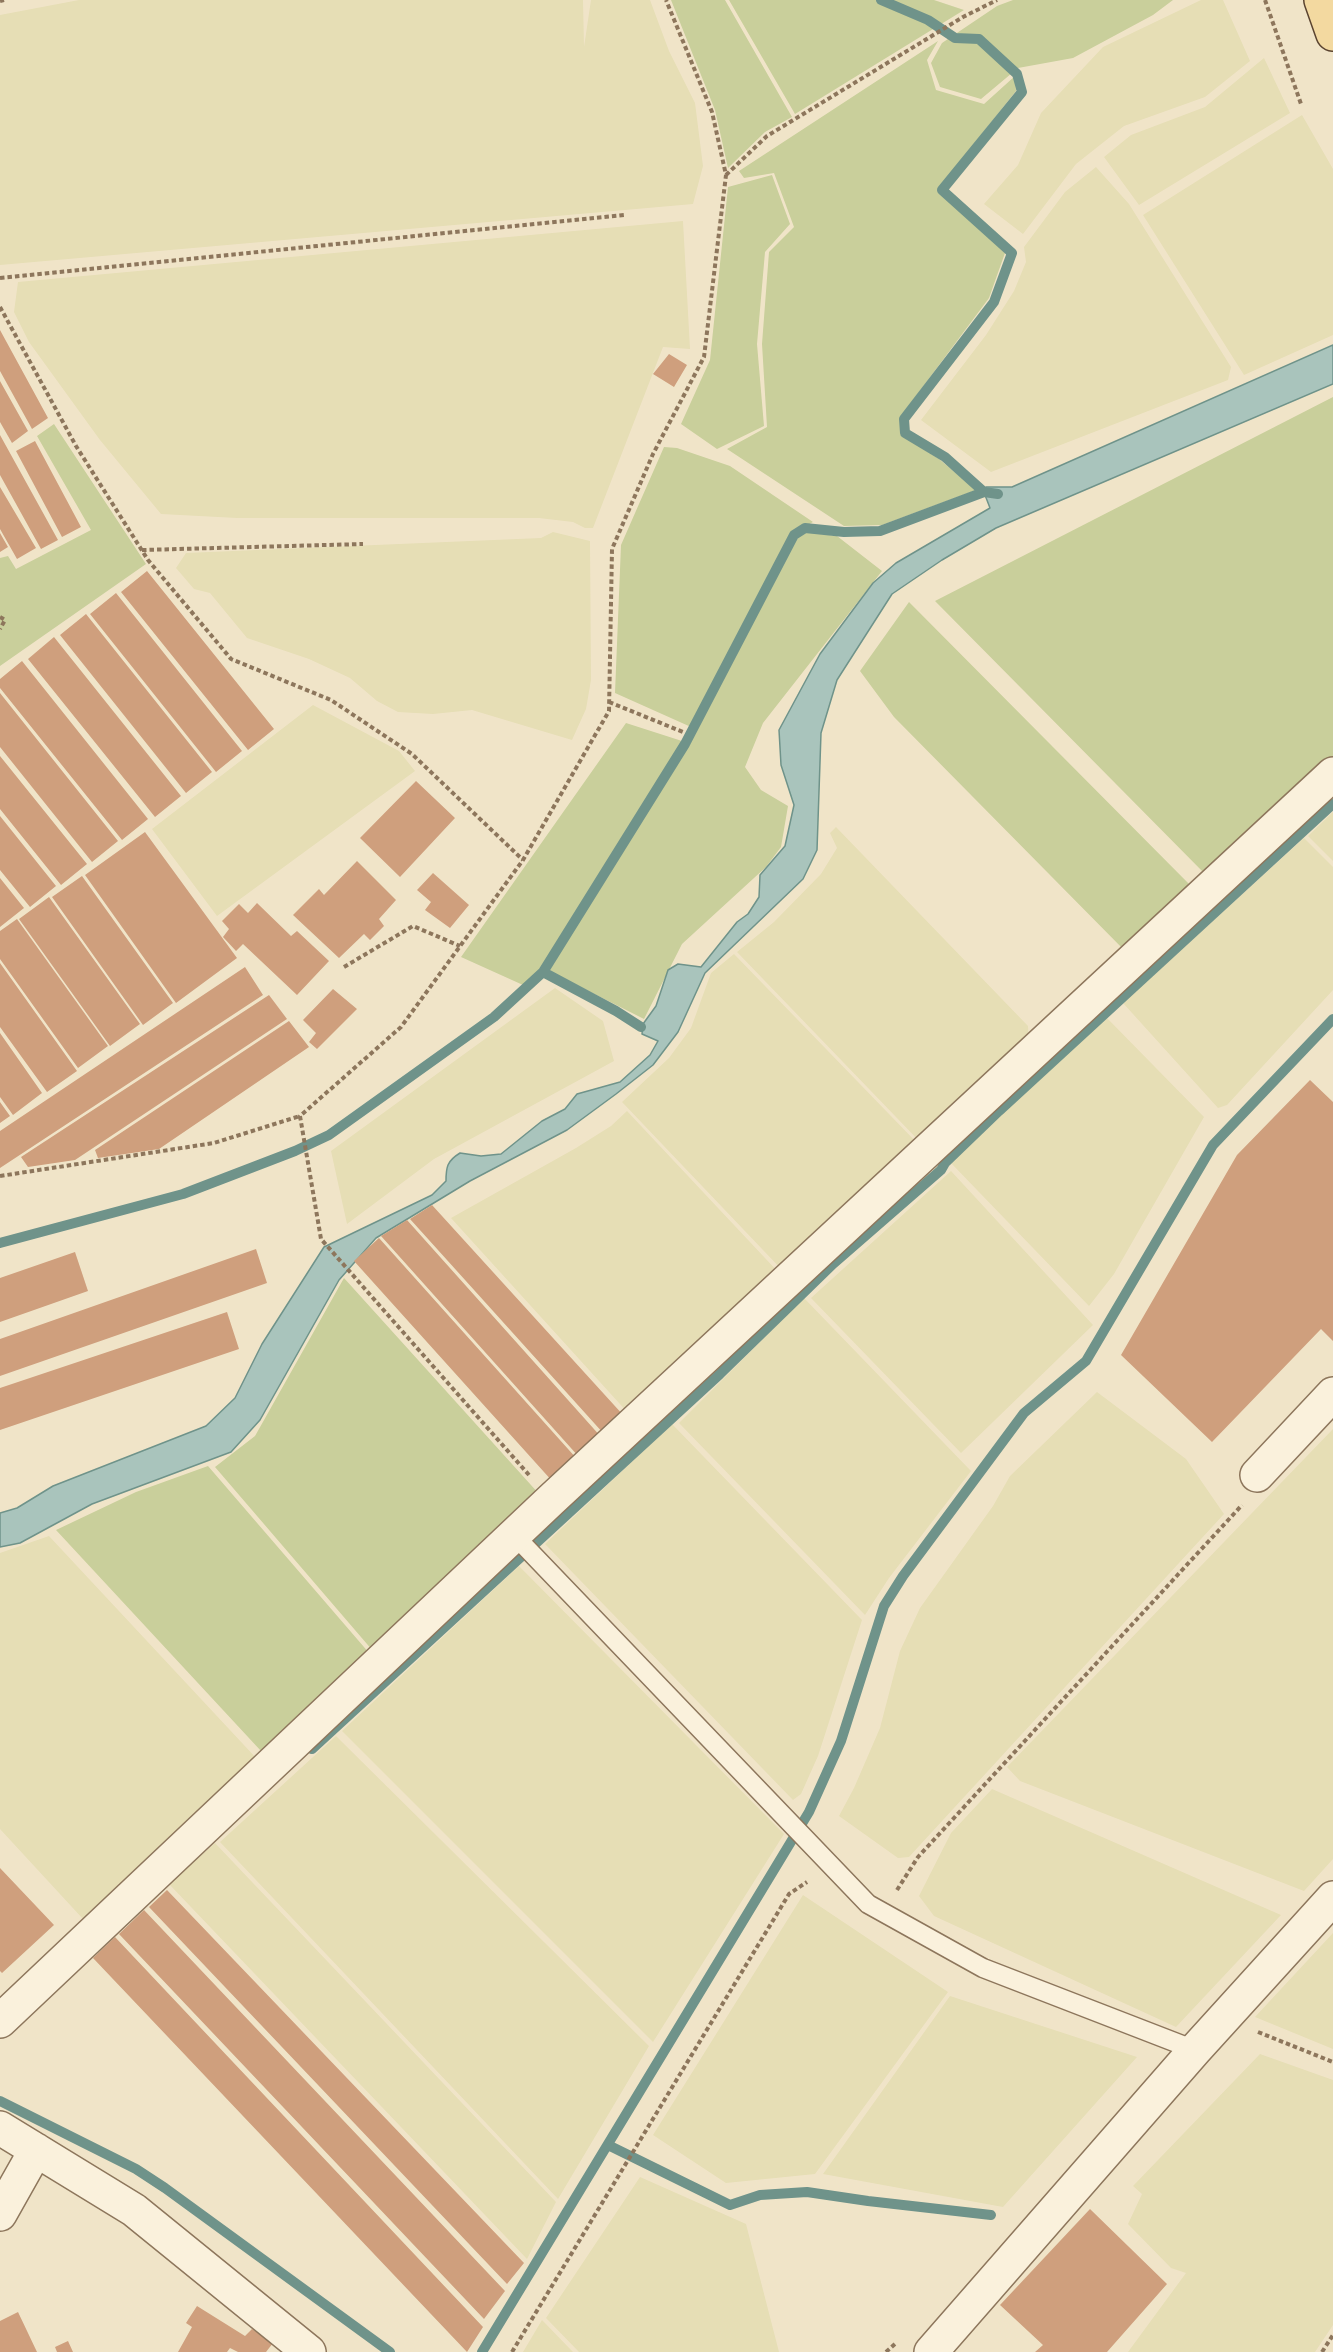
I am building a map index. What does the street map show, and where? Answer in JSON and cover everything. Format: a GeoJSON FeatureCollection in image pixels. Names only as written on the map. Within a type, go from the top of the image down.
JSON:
{"type":"FeatureCollection","features":[{"type":"Feature","properties":{"kind":"main road"},"geometry":{"type":"LineString","coordinates":[[1321,0],[1333,34]]}},
{"type":"Feature","properties":{"kind":"street"},"geometry":{"type":"LineString","coordinates":[[0,2021],[551,1500],[1333,774]]}},
{"type":"Feature","properties":{"kind":"street"},"geometry":{"type":"LineString","coordinates":[[1257,1475],[1333,1394]]}},
{"type":"Feature","properties":{"kind":"street"},"geometry":{"type":"LineString","coordinates":[[931,2352],[1224,2018],[1333,1898]]}},
{"type":"Feature","properties":{"kind":"street"},"geometry":{"type":"LineString","coordinates":[[0,2128],[134,2210],[309,2352]]}},
{"type":"Feature","properties":{"kind":"street"},"geometry":{"type":"LineString","coordinates":[[0,2214],[36,2150]]}},
{"type":"Feature","properties":{"kind":"lane"},"geometry":{"type":"LineString","coordinates":[[514,1535],[868,1904],[983,1968],[1196,2050]]}},
{"type":"Feature","properties":{"kind":"path"},"geometry":{"type":"LineString","coordinates":[[0,1176],[214,1143],[300,1116],[401,1028],[523,860],[609,711],[612,549],[653,454],[704,357],[726,175],[712,112],[666,0]]}},
{"type":"Feature","properties":{"kind":"path"},"geometry":{"type":"LineString","coordinates":[[726,175],[767,136],[963,17],[997,0]]}},
{"type":"Feature","properties":{"kind":"path"},"geometry":{"type":"LineString","coordinates":[[1266,0],[1300,104]]}},
{"type":"Feature","properties":{"kind":"path"},"geometry":{"type":"LineString","coordinates":[[0,278],[624,215]]}},
{"type":"Feature","properties":{"kind":"path"},"geometry":{"type":"LineString","coordinates":[[0,307],[76,446],[148,560],[231,658],[331,700],[412,754],[523,860]]}},
{"type":"Feature","properties":{"kind":"path"},"geometry":{"type":"LineString","coordinates":[[142,550],[363,544]]}},
{"type":"Feature","properties":{"kind":"path"},"geometry":{"type":"LineString","coordinates":[[0,617],[5,620],[0,629]]}},
{"type":"Feature","properties":{"kind":"path"},"geometry":{"type":"LineString","coordinates":[[609,702],[683,732]]}},
{"type":"Feature","properties":{"kind":"path"},"geometry":{"type":"LineString","coordinates":[[344,967],[413,926],[460,946]]}},
{"type":"Feature","properties":{"kind":"path"},"geometry":{"type":"LineString","coordinates":[[300,1116],[321,1239],[551,1500]]}},
{"type":"Feature","properties":{"kind":"path"},"geometry":{"type":"LineString","coordinates":[[883,1912],[918,1857],[1245,1501],[1257,1475]]}},
{"type":"Feature","properties":{"kind":"path"},"geometry":{"type":"LineString","coordinates":[[512,2352],[789,1894],[833,1867]]}},
{"type":"Feature","properties":{"kind":"path"},"geometry":{"type":"LineString","coordinates":[[1224,2018],[1333,2062]]}},
{"type":"Feature","properties":{"kind":"path"},"geometry":{"type":"LineString","coordinates":[[1322,2352],[1333,2335]]}},
{"type":"Feature","properties":{"kind":"shaded area"},"geometry":{"type":"Polygon","coordinates":[[[79,0],[583,0],[584,47],[591,0],[650,0],[669,51],[695,103],[703,166],[693,204],[0,265],[0,15],[79,0]]]}},
{"type":"Feature","properties":{"kind":"shaded area"},"geometry":{"type":"Polygon","coordinates":[[[1201,0],[1223,0],[1250,61],[1205,97],[1124,126],[1076,164],[1023,234],[984,204],[1018,165],[1041,113],[1103,47],[1201,0]]]}},
{"type":"Feature","properties":{"kind":"shaded area"},"geometry":{"type":"Polygon","coordinates":[[[1264,58],[1290,113],[1139,205],[1104,157],[1131,135],[1205,107],[1264,58]]]}},
{"type":"Feature","properties":{"kind":"shaded area"},"geometry":{"type":"Polygon","coordinates":[[[1302,115],[1333,169],[1333,335],[1244,375],[1143,215],[1302,115]]]}},
{"type":"Feature","properties":{"kind":"shaded area"},"geometry":{"type":"Polygon","coordinates":[[[1096,167],[1129,204],[1231,367],[1228,380],[991,472],[921,420],[986,335],[1014,291],[1026,262],[1024,247],[1065,192],[1096,167]]]}},
{"type":"Feature","properties":{"kind":"shaded area"},"geometry":{"type":"Polygon","coordinates":[[[683,221],[690,349],[663,347],[593,528],[585,528],[573,522],[539,518],[237,518],[161,514],[100,440],[29,342],[14,312],[18,282],[683,221]]]}},
{"type":"Feature","properties":{"kind":"shaded area"},"geometry":{"type":"Polygon","coordinates":[[[553,532],[590,541],[591,680],[586,709],[572,740],[472,710],[433,714],[398,712],[377,701],[350,678],[309,659],[247,638],[210,593],[194,589],[176,568],[186,553],[541,538],[553,532]]]}},
{"type":"Feature","properties":{"kind":"shaded area"},"geometry":{"type":"Polygon","coordinates":[[[313,705],[399,751],[415,771],[217,916],[152,829],[313,705]]]}},
{"type":"Feature","properties":{"kind":"shaded area"},"geometry":{"type":"Polygon","coordinates":[[[1333,812],[1333,861],[1308,836],[1333,812]]]}},
{"type":"Feature","properties":{"kind":"shaded area"},"geometry":{"type":"Polygon","coordinates":[[[836,827],[1028,1026],[1029,1047],[922,1144],[737,952],[774,922],[821,874],[837,848],[830,833],[836,827]]]}},
{"type":"Feature","properties":{"kind":"shaded area"},"geometry":{"type":"Polygon","coordinates":[[[1304,838],[1333,867],[1333,990],[1227,1105],[1218,1108],[1123,1003],[1304,838]]]}},
{"type":"Feature","properties":{"kind":"shaded area"},"geometry":{"type":"Polygon","coordinates":[[[734,954],[921,1147],[783,1271],[622,1102],[669,1058],[691,1028],[711,973],[734,954]]]}},
{"type":"Feature","properties":{"kind":"shaded area"},"geometry":{"type":"Polygon","coordinates":[[[555,988],[603,1021],[614,1061],[434,1159],[347,1224],[331,1151],[555,988]]]}},
{"type":"Feature","properties":{"kind":"shaded area"},"geometry":{"type":"Polygon","coordinates":[[[1106,1017],[1204,1117],[1114,1274],[1089,1306],[950,1162],[1106,1017]]]}},
{"type":"Feature","properties":{"kind":"shaded area"},"geometry":{"type":"Polygon","coordinates":[[[627,1111],[780,1274],[629,1414],[451,1218],[576,1148],[611,1126],[627,1111]]]}},
{"type":"Feature","properties":{"kind":"shaded area"},"geometry":{"type":"Polygon","coordinates":[[[951,1171],[1093,1325],[961,1453],[811,1298],[951,1171]]]}},
{"type":"Feature","properties":{"kind":"shaded area"},"geometry":{"type":"Polygon","coordinates":[[[804,1298],[971,1471],[889,1578],[865,1615],[679,1423],[804,1298]]]}},
{"type":"Feature","properties":{"kind":"shaded area"},"geometry":{"type":"Polygon","coordinates":[[[1097,1392],[1186,1459],[1224,1514],[909,1857],[898,1858],[839,1816],[880,1728],[900,1651],[920,1608],[993,1506],[1010,1476],[1097,1392]]]}},
{"type":"Feature","properties":{"kind":"shaded area"},"geometry":{"type":"Polygon","coordinates":[[[672,1424],[862,1620],[818,1756],[801,1794],[793,1800],[545,1544],[672,1424]]]}},
{"type":"Feature","properties":{"kind":"shaded area"},"geometry":{"type":"Polygon","coordinates":[[[1333,1429],[1333,1859],[1304,1891],[1020,1781],[1007,1767],[1333,1429]]]}},
{"type":"Feature","properties":{"kind":"shaded area"},"geometry":{"type":"Polygon","coordinates":[[[49,1536],[257,1759],[83,1919],[0,1829],[0,1553],[49,1536]]]}},
{"type":"Feature","properties":{"kind":"shaded area"},"geometry":{"type":"Polygon","coordinates":[[[519,1566],[784,1834],[653,2042],[342,1731],[519,1566]]]}},
{"type":"Feature","properties":{"kind":"shaded area"},"geometry":{"type":"Polygon","coordinates":[[[336,1736],[649,2046],[558,2199],[220,1842],[336,1736]]]}},
{"type":"Feature","properties":{"kind":"shaded area"},"geometry":{"type":"Polygon","coordinates":[[[992,1789],[1281,1915],[1176,2027],[934,1916],[919,1896],[951,1833],[992,1789]]]}},
{"type":"Feature","properties":{"kind":"shaded area"},"geometry":{"type":"Polygon","coordinates":[[[215,1843],[556,2202],[527,2259],[169,1884],[215,1843]]]}},
{"type":"Feature","properties":{"kind":"shaded area"},"geometry":{"type":"Polygon","coordinates":[[[803,1895],[948,1992],[815,2174],[726,2183],[653,2135],[803,1895]]]}},
{"type":"Feature","properties":{"kind":"shaded area"},"geometry":{"type":"Polygon","coordinates":[[[1333,1933],[1333,2049],[1255,2017],[1333,1933]]]}},
{"type":"Feature","properties":{"kind":"shaded area"},"geometry":{"type":"Polygon","coordinates":[[[950,1996],[1137,2057],[1003,2207],[823,2174],[950,1996]]]}},
{"type":"Feature","properties":{"kind":"shaded area"},"geometry":{"type":"Polygon","coordinates":[[[1260,2054],[1333,2080],[1333,2325],[1315,2352],[1128,2352],[1186,2273],[1171,2268],[1128,2224],[1142,2194],[1133,2186],[1260,2054]]]}},
{"type":"Feature","properties":{"kind":"shaded area"},"geometry":{"type":"Polygon","coordinates":[[[640,2177],[746,2224],[779,2352],[579,2352],[546,2318],[640,2177]]]}},
{"type":"Feature","properties":{"kind":"shaded area"},"geometry":{"type":"Polygon","coordinates":[[[542,2320],[573,2352],[523,2352],[542,2320]]]}},
{"type":"Feature","properties":{"kind":"green space"},"geometry":{"type":"Polygon","coordinates":[[[671,0],[725,0],[792,117],[765,132],[728,168],[715,110],[671,0]]]}},
{"type":"Feature","properties":{"kind":"green space"},"geometry":{"type":"Polygon","coordinates":[[[729,0],[934,0],[964,10],[795,114],[729,0]]]}},
{"type":"Feature","properties":{"kind":"green space"},"geometry":{"type":"Polygon","coordinates":[[[1013,0],[1173,0],[1153,15],[1073,58],[1018,68],[981,99],[940,87],[931,63],[942,43],[997,6],[1013,0]]]}},
{"type":"Feature","properties":{"kind":"green space"},"geometry":{"type":"Polygon","coordinates":[[[938,41],[927,60],[936,90],[984,104],[1015,76],[1016,91],[937,190],[1005,253],[989,298],[901,416],[901,435],[939,459],[976,490],[882,525],[844,526],[727,449],[767,427],[762,344],[769,252],[794,227],[774,173],[744,178],[739,171],[938,41]]]}},
{"type":"Feature","properties":{"kind":"green space"},"geometry":{"type":"Polygon","coordinates":[[[772,175],[790,224],[765,252],[757,344],[764,426],[717,449],[681,424],[710,360],[728,187],[772,175]]]}},
{"type":"Feature","properties":{"kind":"green space"},"geometry":{"type":"Polygon","coordinates":[[[1333,397],[1333,759],[1206,875],[935,601],[1333,397]]]}},
{"type":"Feature","properties":{"kind":"green space"},"geometry":{"type":"Polygon","coordinates":[[[54,424],[146,564],[0,666],[0,558],[8,556],[16,569],[91,530],[37,436],[54,424]]]}},
{"type":"Feature","properties":{"kind":"green space"},"geometry":{"type":"Polygon","coordinates":[[[664,447],[677,448],[730,466],[813,522],[794,532],[691,727],[615,693],[621,545],[664,447]]]}},
{"type":"Feature","properties":{"kind":"green space"},"geometry":{"type":"Polygon","coordinates":[[[804,532],[837,536],[882,571],[763,723],[745,767],[761,790],[788,806],[781,847],[766,867],[682,944],[644,1019],[547,970],[686,747],[796,540],[804,532]]]}},
{"type":"Feature","properties":{"kind":"green space"},"geometry":{"type":"Polygon","coordinates":[[[909,602],[1194,889],[1127,953],[894,717],[860,671],[909,602]]]}},
{"type":"Feature","properties":{"kind":"green space"},"geometry":{"type":"Polygon","coordinates":[[[626,723],[682,741],[540,970],[523,985],[461,957],[626,723]]]}},
{"type":"Feature","properties":{"kind":"green space"},"geometry":{"type":"Polygon","coordinates":[[[344,1278],[540,1495],[373,1651],[215,1467],[255,1436],[344,1278]]]}},
{"type":"Feature","properties":{"kind":"green space"},"geometry":{"type":"Polygon","coordinates":[[[208,1466],[370,1654],[261,1751],[56,1530],[136,1492],[208,1466]]]}},
{"type":"Feature","properties":{"kind":"water"},"geometry":{"type":"Polygon","coordinates":[[[1333,345],[1333,384],[996,528],[942,560],[892,594],[837,680],[821,733],[817,850],[803,879],[705,973],[678,1032],[653,1065],[567,1130],[470,1181],[376,1238],[339,1280],[260,1420],[231,1452],[92,1504],[20,1543],[0,1547],[0,1513],[17,1508],[53,1486],[206,1426],[235,1398],[262,1344],[324,1247],[432,1195],[446,1181],[448,1165],[460,1153],[481,1156],[501,1154],[542,1121],[565,1109],[577,1094],[620,1082],[650,1055],[658,1041],[642,1034],[643,1024],[656,1006],[668,970],[678,964],[701,967],[737,922],[748,914],[759,897],[760,875],[785,846],[794,805],[781,765],[779,730],[820,654],[873,583],[896,563],[990,508],[985,495],[986,487],[1012,487],[1333,345]]]}},
{"type":"Feature","properties":{"kind":"building"},"geometry":{"type":"Polygon","coordinates":[[[0,330],[48,418],[32,429],[0,371],[0,330]]]}},
{"type":"Feature","properties":{"kind":"building"},"geometry":{"type":"Polygon","coordinates":[[[669,354],[687,365],[674,387],[653,374],[669,354]]]}},
{"type":"Feature","properties":{"kind":"building"},"geometry":{"type":"Polygon","coordinates":[[[0,381],[28,431],[12,443],[0,422],[0,381]]]}},
{"type":"Feature","properties":{"kind":"building"},"geometry":{"type":"Polygon","coordinates":[[[0,435],[58,540],[41,549],[0,475],[0,435]]]}},
{"type":"Feature","properties":{"kind":"building"},"geometry":{"type":"Polygon","coordinates":[[[35,441],[81,527],[62,537],[16,451],[35,441]]]}},
{"type":"Feature","properties":{"kind":"building"},"geometry":{"type":"Polygon","coordinates":[[[0,487],[36,548],[17,559],[0,529],[0,487]]]}},
{"type":"Feature","properties":{"kind":"building"},"geometry":{"type":"Polygon","coordinates":[[[0,533],[8,547],[0,552],[0,533]]]}},
{"type":"Feature","properties":{"kind":"building"},"geometry":{"type":"Polygon","coordinates":[[[147,571],[274,729],[248,750],[121,592],[147,571]]]}},
{"type":"Feature","properties":{"kind":"building"},"geometry":{"type":"Polygon","coordinates":[[[116,593],[242,751],[216,772],[90,614],[116,593]]]}},
{"type":"Feature","properties":{"kind":"building"},"geometry":{"type":"Polygon","coordinates":[[[86,614],[212,772],[186,793],[60,635],[86,614]]]}},
{"type":"Feature","properties":{"kind":"building"},"geometry":{"type":"Polygon","coordinates":[[[54,637],[181,796],[155,817],[28,659],[54,637]]]}},
{"type":"Feature","properties":{"kind":"building"},"geometry":{"type":"Polygon","coordinates":[[[22,661],[148,819],[122,840],[0,688],[0,679],[22,661]]]}},
{"type":"Feature","properties":{"kind":"building"},"geometry":{"type":"Polygon","coordinates":[[[0,693],[118,841],[92,862],[0,747],[0,693]]]}},
{"type":"Feature","properties":{"kind":"building"},"geometry":{"type":"Polygon","coordinates":[[[0,756],[87,864],[61,885],[0,809],[0,756]]]}},
{"type":"Feature","properties":{"kind":"building"},"geometry":{"type":"Polygon","coordinates":[[[416,781],[455,818],[400,877],[360,838],[416,781]]]}},
{"type":"Feature","properties":{"kind":"building"},"geometry":{"type":"Polygon","coordinates":[[[0,816],[56,886],[30,907],[0,870],[0,816]]]}},
{"type":"Feature","properties":{"kind":"building"},"geometry":{"type":"Polygon","coordinates":[[[145,832],[237,958],[176,1003],[85,875],[145,832]]]}},
{"type":"Feature","properties":{"kind":"building"},"geometry":{"type":"Polygon","coordinates":[[[357,861],[396,900],[379,919],[384,926],[370,940],[364,934],[339,958],[293,915],[319,889],[324,895],[357,861]]]}},
{"type":"Feature","properties":{"kind":"building"},"geometry":{"type":"Polygon","coordinates":[[[433,873],[469,905],[450,928],[425,910],[431,902],[417,890],[433,873]]]}},
{"type":"Feature","properties":{"kind":"building"},"geometry":{"type":"Polygon","coordinates":[[[82,876],[173,1003],[143,1025],[52,897],[82,876]]]}},
{"type":"Feature","properties":{"kind":"building"},"geometry":{"type":"Polygon","coordinates":[[[0,878],[24,908],[0,927],[0,878]]]}},
{"type":"Feature","properties":{"kind":"building"},"geometry":{"type":"Polygon","coordinates":[[[49,897],[140,1024],[110,1046],[19,919],[49,897]]]}},
{"type":"Feature","properties":{"kind":"building"},"geometry":{"type":"Polygon","coordinates":[[[257,903],[291,936],[297,931],[329,961],[297,995],[243,944],[236,951],[223,937],[229,929],[222,921],[239,904],[248,913],[257,903]]]}},
{"type":"Feature","properties":{"kind":"building"},"geometry":{"type":"Polygon","coordinates":[[[17,919],[108,1046],[78,1068],[0,959],[0,931],[17,919]]]}},
{"type":"Feature","properties":{"kind":"building"},"geometry":{"type":"Polygon","coordinates":[[[0,963],[77,1071],[47,1092],[0,1027],[0,963]]]}},
{"type":"Feature","properties":{"kind":"building"},"geometry":{"type":"Polygon","coordinates":[[[245,967],[263,995],[0,1168],[0,1131],[245,967]]]}},
{"type":"Feature","properties":{"kind":"building"},"geometry":{"type":"Polygon","coordinates":[[[333,989],[357,1009],[317,1049],[309,1042],[316,1033],[303,1020],[333,989]]]}},
{"type":"Feature","properties":{"kind":"building"},"geometry":{"type":"Polygon","coordinates":[[[269,995],[287,1019],[75,1160],[28,1167],[21,1157],[269,995]]]}},
{"type":"Feature","properties":{"kind":"building"},"geometry":{"type":"Polygon","coordinates":[[[289,1021],[309,1047],[159,1149],[98,1158],[95,1150],[289,1021]]]}},
{"type":"Feature","properties":{"kind":"building"},"geometry":{"type":"Polygon","coordinates":[[[0,1033],[42,1093],[13,1115],[0,1097],[0,1033]]]}},
{"type":"Feature","properties":{"kind":"building"},"geometry":{"type":"Polygon","coordinates":[[[1310,1080],[1333,1102],[1333,1341],[1321,1329],[1212,1442],[1121,1355],[1237,1155],[1310,1080]]]}},
{"type":"Feature","properties":{"kind":"building"},"geometry":{"type":"Polygon","coordinates":[[[0,1102],[10,1116],[0,1123],[0,1102]]]}},
{"type":"Feature","properties":{"kind":"building"},"geometry":{"type":"Polygon","coordinates":[[[432,1205],[624,1416],[604,1434],[410,1219],[432,1205]]]}},
{"type":"Feature","properties":{"kind":"building"},"geometry":{"type":"Polygon","coordinates":[[[407,1220],[602,1438],[579,1457],[381,1236],[407,1220]]]}},
{"type":"Feature","properties":{"kind":"building"},"geometry":{"type":"Polygon","coordinates":[[[379,1238],[577,1459],[553,1482],[354,1261],[379,1238]]]}},
{"type":"Feature","properties":{"kind":"building"},"geometry":{"type":"Polygon","coordinates":[[[256,1249],[267,1283],[0,1376],[0,1339],[256,1249]]]}},
{"type":"Feature","properties":{"kind":"building"},"geometry":{"type":"Polygon","coordinates":[[[75,1252],[88,1291],[0,1322],[0,1278],[75,1252]]]}},
{"type":"Feature","properties":{"kind":"building"},"geometry":{"type":"Polygon","coordinates":[[[227,1312],[239,1349],[0,1430],[0,1388],[227,1312]]]}},
{"type":"Feature","properties":{"kind":"building"},"geometry":{"type":"Polygon","coordinates":[[[0,1868],[54,1925],[2,1973],[0,1971],[0,1868]]]}},
{"type":"Feature","properties":{"kind":"building"},"geometry":{"type":"Polygon","coordinates":[[[167,1890],[524,2263],[507,2284],[149,1907],[167,1890]]]}},
{"type":"Feature","properties":{"kind":"building"},"geometry":{"type":"Polygon","coordinates":[[[144,1910],[505,2291],[484,2319],[119,1934],[144,1910]]]}},
{"type":"Feature","properties":{"kind":"building"},"geometry":{"type":"Polygon","coordinates":[[[115,1937],[483,2327],[467,2352],[93,1958],[115,1937]]]}},
{"type":"Feature","properties":{"kind":"building"},"geometry":{"type":"Polygon","coordinates":[[[1090,2209],[1167,2284],[1107,2352],[1035,2352],[1043,2345],[1000,2305],[1090,2209]]]}},
{"type":"Feature","properties":{"kind":"building"},"geometry":{"type":"Polygon","coordinates":[[[197,2306],[245,2336],[252,2329],[273,2343],[266,2352],[238,2352],[230,2348],[227,2352],[178,2352],[192,2327],[186,2323],[197,2306]]]}},
{"type":"Feature","properties":{"kind":"building"},"geometry":{"type":"Polygon","coordinates":[[[18,2312],[37,2352],[0,2352],[0,2321],[18,2312]]]}},
{"type":"Feature","properties":{"kind":"building"},"geometry":{"type":"Polygon","coordinates":[[[68,2341],[73,2352],[57,2352],[55,2347],[68,2341]]]}},
{"type":"Feature","properties":{"kind":"waterway"},"geometry":{"type":"LineString","coordinates":[[881,0],[928,20],[955,38],[979,39],[1017,74],[1022,92],[942,190],[1012,253],[994,302],[904,419],[905,433],[945,457],[984,492]]}},
{"type":"Feature","properties":{"kind":"waterway"},"geometry":{"type":"LineString","coordinates":[[0,1243],[183,1194],[295,1151],[329,1135],[494,1017],[543,972],[685,744],[794,535],[805,528],[844,532],[880,531],[984,492],[998,494]]}},
{"type":"Feature","properties":{"kind":"waterway"},"geometry":{"type":"LineString","coordinates":[[312,1749],[720,1374],[833,1264],[941,1170],[945,1163],[999,1111],[1333,804]]}},
{"type":"Feature","properties":{"kind":"waterway"},"geometry":{"type":"LineString","coordinates":[[543,972],[641,1027]]}},
{"type":"Feature","properties":{"kind":"waterway"},"geometry":{"type":"LineString","coordinates":[[482,2352],[809,1812],[841,1741],[884,1606],[903,1576],[1024,1413],[1086,1361],[1213,1145],[1333,1019]]}},
{"type":"Feature","properties":{"kind":"waterway"},"geometry":{"type":"LineString","coordinates":[[0,2101],[136,2169],[390,2352]]}},
{"type":"Feature","properties":{"kind":"waterway"},"geometry":{"type":"LineString","coordinates":[[608,2145],[730,2205],[760,2195],[807,2192],[991,2215]]}}]}
